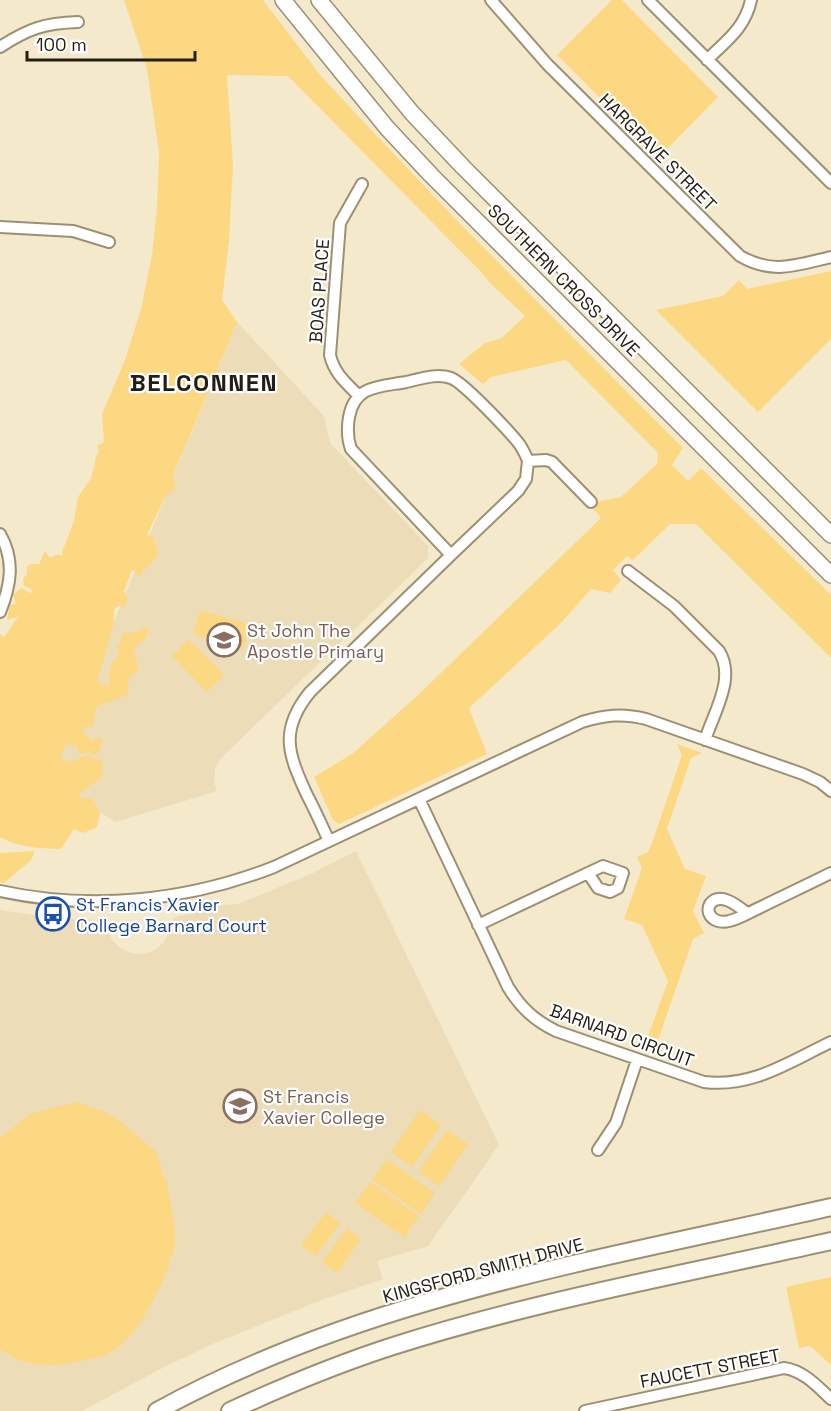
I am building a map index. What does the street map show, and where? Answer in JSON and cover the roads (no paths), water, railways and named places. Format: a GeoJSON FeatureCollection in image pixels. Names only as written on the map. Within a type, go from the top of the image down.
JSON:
{"type":"FeatureCollection","features":[{"type":"Feature","properties":{"kind":"main road","name":"SOUTHERN CROSS DRIVE"},"geometry":{"type":"LineString","coordinates":[[283,0],[387,128],[493,238],[831,575]]}},
{"type":"Feature","properties":{"kind":"main road","name":"SOUTHERN CROSS DRIVE"},"geometry":{"type":"LineString","coordinates":[[319,0],[405,104],[463,167],[831,535]]}},
{"type":"Feature","properties":{"kind":"main road","name":"KINGSFORD SMITH DRIVE"},"geometry":{"type":"LineString","coordinates":[[158,1411],[250,1366],[318,1338],[423,1303],[546,1271],[831,1207]]}},
{"type":"Feature","properties":{"kind":"main road"},"geometry":{"type":"LineString","coordinates":[[230,1411],[329,1369],[432,1334],[535,1307],[831,1241]]}},
{"type":"Feature","properties":{"kind":"street","name":"HARGRAVE STREET"},"geometry":{"type":"LineString","coordinates":[[491,0],[547,64],[740,256],[754,264],[770,268],[787,267],[831,257]]}},
{"type":"Feature","properties":{"kind":"street"},"geometry":{"type":"LineString","coordinates":[[648,0],[707,60],[829,176]]}},
{"type":"Feature","properties":{"kind":"street"},"geometry":{"type":"LineString","coordinates":[[707,60],[742,26],[748,15],[751,0]]}},
{"type":"Feature","properties":{"kind":"street"},"geometry":{"type":"LineString","coordinates":[[0,47],[26,31],[45,24],[78,22]]}},
{"type":"Feature","properties":{"kind":"street","name":"BOAS PLACE"},"geometry":{"type":"LineString","coordinates":[[358,395],[337,373],[330,355],[340,223],[362,184]]}},
{"type":"Feature","properties":{"kind":"street"},"geometry":{"type":"LineString","coordinates":[[0,228],[73,231],[109,242]]}},
{"type":"Feature","properties":{"kind":"street"},"geometry":{"type":"LineString","coordinates":[[329,841],[290,755],[290,729],[299,705],[518,491],[526,479],[528,461],[519,444],[464,386],[450,377],[433,376],[370,389],[358,395],[351,406],[348,428],[351,449],[452,555]]}},
{"type":"Feature","properties":{"kind":"street"},"geometry":{"type":"LineString","coordinates":[[528,461],[552,462],[591,502]]}},
{"type":"Feature","properties":{"kind":"street"},"geometry":{"type":"LineString","coordinates":[[0,534],[9,552],[11,570],[9,588],[0,612]]}},
{"type":"Feature","properties":{"kind":"street"},"geometry":{"type":"LineString","coordinates":[[628,572],[674,606],[719,651],[723,658],[726,667],[725,684],[705,740]]}},
{"type":"Feature","properties":{"kind":"street"},"geometry":{"type":"LineString","coordinates":[[0,891],[55,899],[145,900],[189,893],[238,881],[274,867],[582,722],[601,716],[628,714],[803,774],[820,782],[831,791]]}},
{"type":"Feature","properties":{"kind":"street","name":"BARNARD CIRCUIT"},"geometry":{"type":"LineString","coordinates":[[419,799],[508,987],[524,1011],[539,1023],[638,1060],[704,1082],[722,1084],[740,1083],[759,1077],[831,1042]]}},
{"type":"Feature","properties":{"kind":"street"},"geometry":{"type":"LineString","coordinates":[[478,925],[588,873]]}},
{"type":"Feature","properties":{"kind":"street"},"geometry":{"type":"LineString","coordinates":[[747,913],[831,873]]}},
{"type":"Feature","properties":{"kind":"street"},"geometry":{"type":"LineString","coordinates":[[598,1150],[616,1122],[638,1060]]}},
{"type":"Feature","properties":{"kind":"street","name":"FAUCETT STREET"},"geometry":{"type":"LineString","coordinates":[[585,1411],[784,1368],[793,1369],[808,1378],[831,1399]]}},
{"type":"Feature","properties":{"kind":"place","name":"St John The Apostle Primary"},"geometry":{"type":"Point","coordinates":[224,640]}},
{"type":"Feature","properties":{"kind":"place","name":"St Francis Xavier College Barnard Court"},"geometry":{"type":"Point","coordinates":[53,914]}},
{"type":"Feature","properties":{"kind":"place","name":"St Francis Xavier College"},"geometry":{"type":"Point","coordinates":[240,1106]}},
{"type":"Feature","properties":{"kind":"district","name":"BELCONNEN"},"geometry":{"type":"Point","coordinates":[204,382]}}]}
